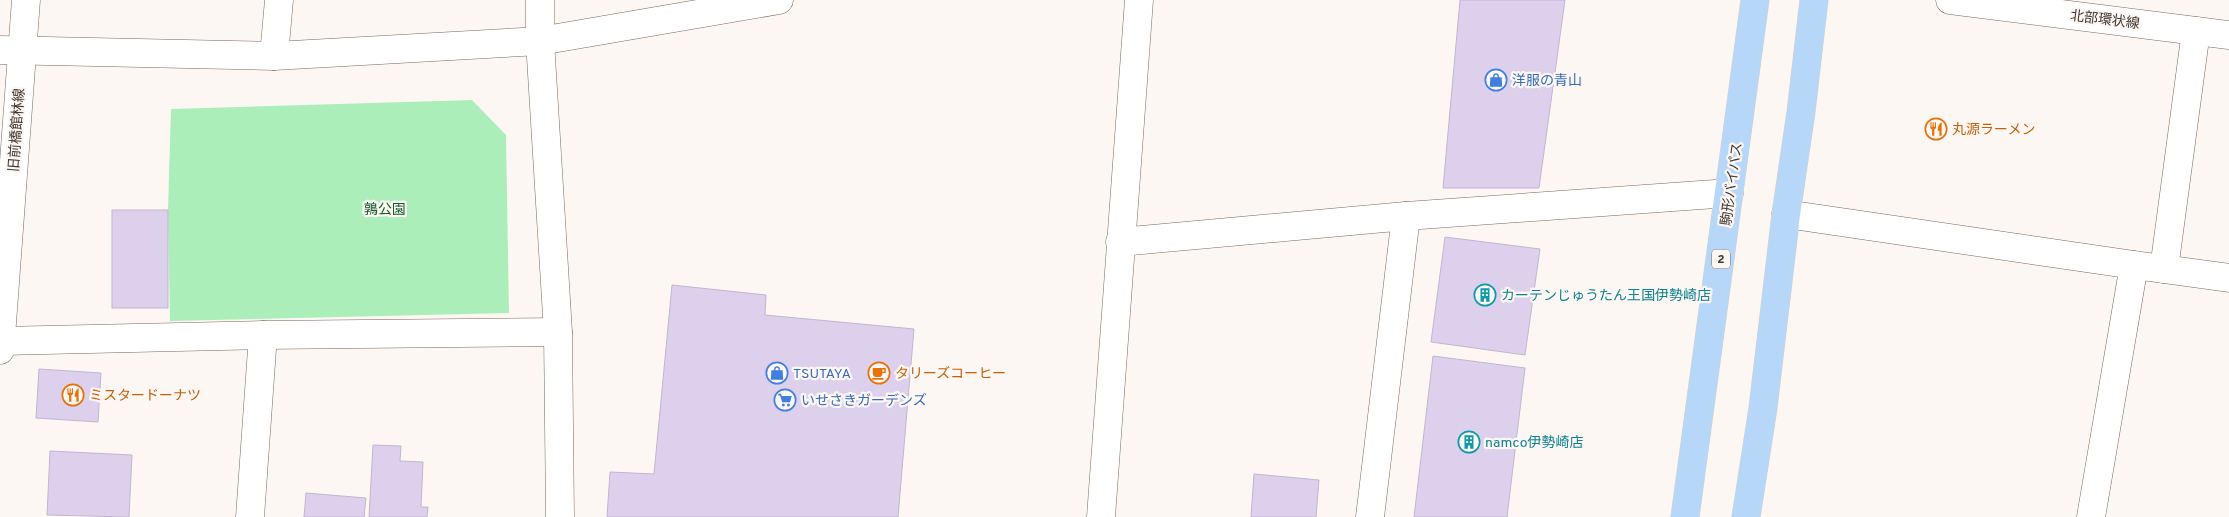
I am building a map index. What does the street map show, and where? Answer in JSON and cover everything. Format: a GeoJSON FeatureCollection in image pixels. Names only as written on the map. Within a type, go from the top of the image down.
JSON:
{"type":"FeatureCollection","features":[{"type":"Feature","properties":{"kind":"main road","name":"駒形バイパス"},"geometry":{"type":"LineString","coordinates":[[1685,517],[1755,0]]}},
{"type":"Feature","properties":{"kind":"main road"},"geometry":{"type":"LineString","coordinates":[[1746,517],[1763,408],[1814,0]]}},
{"type":"Feature","properties":{"kind":"street","name":"旧前橋館林線"},"geometry":{"type":"LineString","coordinates":[[0,346],[11,51],[26,0]]}},
{"type":"Feature","properties":{"kind":"street"},"geometry":{"type":"LineString","coordinates":[[274,56],[279,0]]}},
{"type":"Feature","properties":{"kind":"street"},"geometry":{"type":"LineString","coordinates":[[540,0],[540,41],[558,332],[560,517]]}},
{"type":"Feature","properties":{"kind":"street"},"geometry":{"type":"LineString","coordinates":[[11,51],[274,56],[540,41],[779,0]]}},
{"type":"Feature","properties":{"kind":"street"},"geometry":{"type":"LineString","coordinates":[[1101,517],[1139,0]]}},
{"type":"Feature","properties":{"kind":"street","name":"北部環状線"},"geometry":{"type":"LineString","coordinates":[[1950,0],[2229,35]]}},
{"type":"Feature","properties":{"kind":"street"},"geometry":{"type":"LineString","coordinates":[[2164,269],[2196,31]]}},
{"type":"Feature","properties":{"kind":"street"},"geometry":{"type":"LineString","coordinates":[[1120,242],[1406,216],[1729,193]]}},
{"type":"Feature","properties":{"kind":"street"},"geometry":{"type":"LineString","coordinates":[[1786,214],[2229,278]]}},
{"type":"Feature","properties":{"kind":"street"},"geometry":{"type":"LineString","coordinates":[[1370,517],[1406,216]]}},
{"type":"Feature","properties":{"kind":"street"},"geometry":{"type":"LineString","coordinates":[[2091,517],[2134,265]]}},
{"type":"Feature","properties":{"kind":"street"},"geometry":{"type":"LineString","coordinates":[[0,346],[263,335],[558,332]]}},
{"type":"Feature","properties":{"kind":"street"},"geometry":{"type":"LineString","coordinates":[[250,517],[263,335]]}},
{"type":"Feature","properties":{"kind":"green space","name":"鶉公園"},"geometry":{"type":"Polygon","coordinates":[[[472,100],[506,135],[509,313],[170,321],[168,210],[171,109],[472,100]]]}},
{"type":"Feature","properties":{"kind":"building"},"geometry":{"type":"Polygon","coordinates":[[[1460,0],[1565,0],[1539,188],[1443,188],[1460,0]]]}},
{"type":"Feature","properties":{"kind":"building"},"geometry":{"type":"Polygon","coordinates":[[[112,210],[168,210],[168,308],[112,308],[112,210]]]}},
{"type":"Feature","properties":{"kind":"building","name":"カーテンじゅうたん王国伊勢崎店"},"geometry":{"type":"Polygon","coordinates":[[[1445,237],[1540,249],[1525,355],[1431,342],[1445,237]]]}},
{"type":"Feature","properties":{"kind":"building","name":"いせさきガーデンズ"},"geometry":{"type":"Polygon","coordinates":[[[672,285],[766,295],[765,315],[914,329],[898,517],[607,517],[610,472],[654,474],[672,285]]]}},
{"type":"Feature","properties":{"kind":"building","name":"namco伊勢崎店"},"geometry":{"type":"Polygon","coordinates":[[[1433,356],[1525,368],[1507,517],[1414,517],[1433,356]]]}},
{"type":"Feature","properties":{"kind":"building"},"geometry":{"type":"Polygon","coordinates":[[[39,369],[101,373],[98,422],[36,418],[39,369]]]}},
{"type":"Feature","properties":{"kind":"building"},"geometry":{"type":"Polygon","coordinates":[[[373,445],[401,446],[400,461],[423,462],[421,507],[428,507],[427,517],[369,517],[373,445]]]}},
{"type":"Feature","properties":{"kind":"building"},"geometry":{"type":"Polygon","coordinates":[[[50,451],[132,455],[129,517],[47,515],[50,451]]]}},
{"type":"Feature","properties":{"kind":"building"},"geometry":{"type":"Polygon","coordinates":[[[1254,474],[1319,480],[1316,517],[1251,517],[1254,474]]]}},
{"type":"Feature","properties":{"kind":"building"},"geometry":{"type":"Polygon","coordinates":[[[306,493],[366,498],[364,517],[304,517],[306,493]]]}},
{"type":"Feature","properties":{"kind":"place","name":"洋服の青山"},"geometry":{"type":"Point","coordinates":[1496,80]}},
{"type":"Feature","properties":{"kind":"place","name":"丸源ラーメン"},"geometry":{"type":"Point","coordinates":[1936,129]}},
{"type":"Feature","properties":{"kind":"place","name":"カーテンじゅうたん王国伊勢崎店"},"geometry":{"type":"Point","coordinates":[1485,295]}},
{"type":"Feature","properties":{"kind":"place","name":"TSUTAYA"},"geometry":{"type":"Point","coordinates":[777,373]}},
{"type":"Feature","properties":{"kind":"place","name":"タリーズコーヒー"},"geometry":{"type":"Point","coordinates":[879,373]}},
{"type":"Feature","properties":{"kind":"place","name":"ミスタードーナツ"},"geometry":{"type":"Point","coordinates":[73,395]}},
{"type":"Feature","properties":{"kind":"place","name":"いせさきガーデンズ"},"geometry":{"type":"Point","coordinates":[785,400]}},
{"type":"Feature","properties":{"kind":"place","name":"namco伊勢崎店"},"geometry":{"type":"Point","coordinates":[1469,442]}}]}
